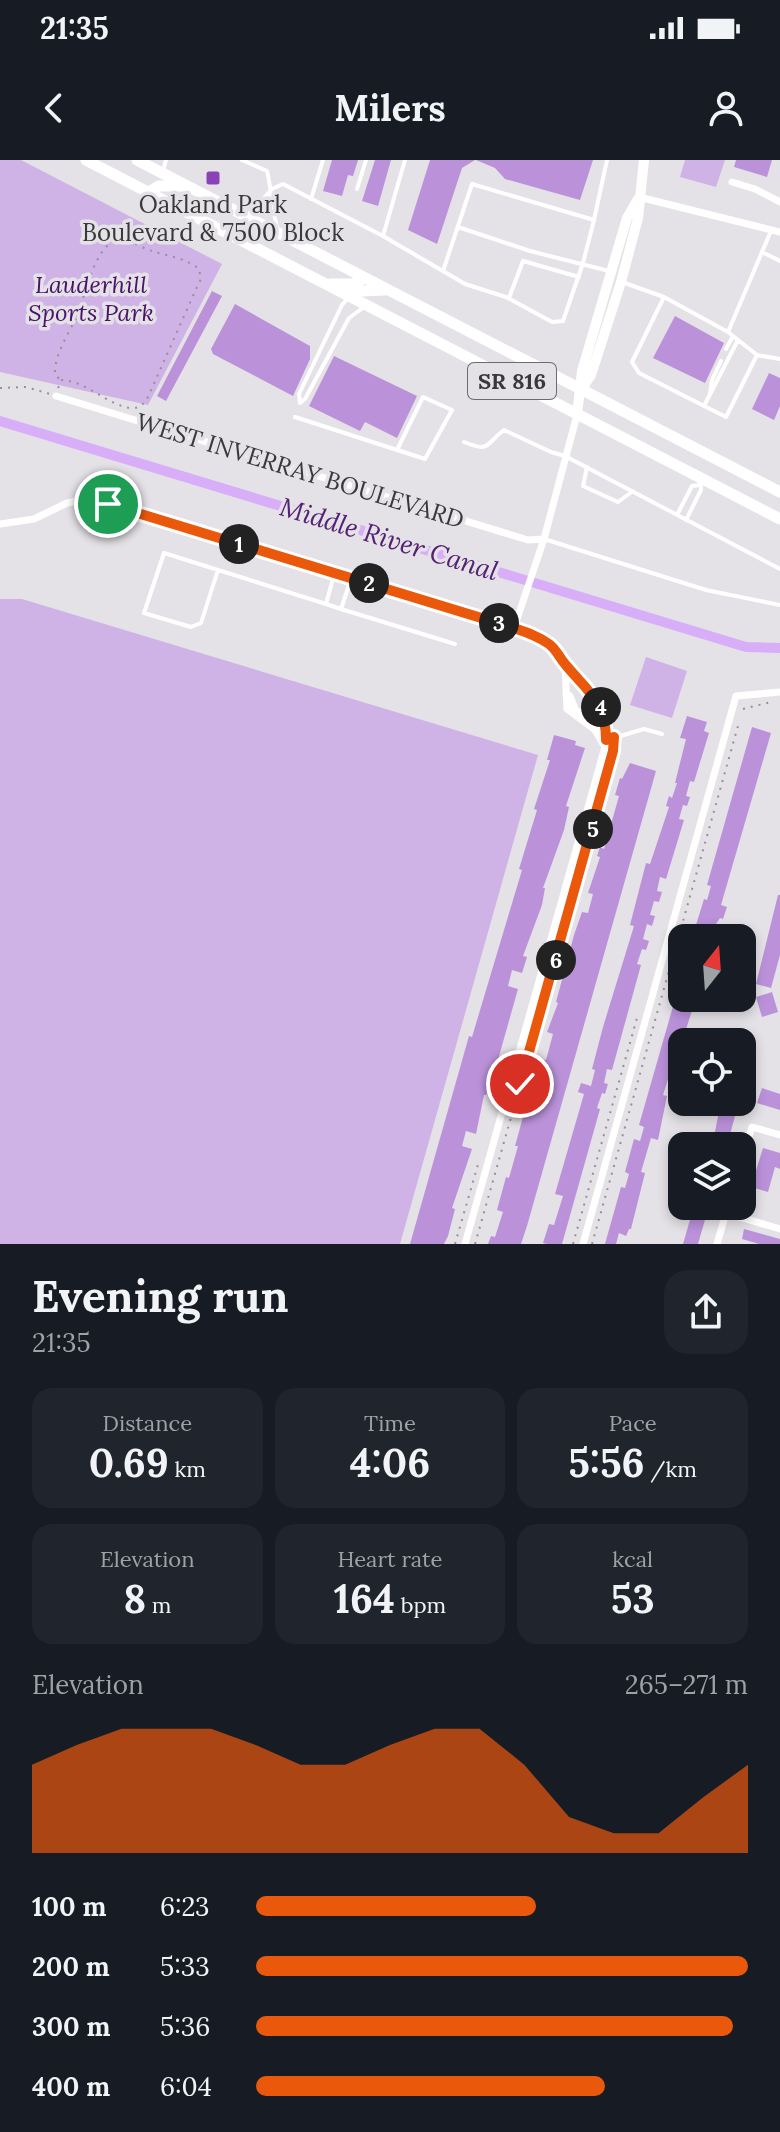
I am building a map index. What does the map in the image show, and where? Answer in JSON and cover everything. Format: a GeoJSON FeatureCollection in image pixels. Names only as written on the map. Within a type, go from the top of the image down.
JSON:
{"type":"FeatureCollection","features":[{"type":"Feature","properties":{"kind":"main road","name":"SR 816"},"geometry":{"type":"LineString","coordinates":[[86,160],[701,482],[780,519]]}},
{"type":"Feature","properties":{"kind":"main road","name":"SR 816"},"geometry":{"type":"LineString","coordinates":[[144,162],[581,390],[777,487]]}},
{"type":"Feature","properties":{"kind":"main road"},"geometry":{"type":"LineString","coordinates":[[115,175],[139,172],[144,162]]}},
{"type":"Feature","properties":{"kind":"main road"},"geometry":{"type":"LineString","coordinates":[[149,192],[159,186],[187,186]]}},
{"type":"Feature","properties":{"kind":"main road"},"geometry":{"type":"LineString","coordinates":[[325,284],[353,284],[365,278]]}},
{"type":"Feature","properties":{"kind":"main road"},"geometry":{"type":"LineString","coordinates":[[349,296],[361,291],[389,290]]}},
{"type":"Feature","properties":{"kind":"main road"},"geometry":{"type":"LineString","coordinates":[[756,506],[780,508]]}},
{"type":"Feature","properties":{"kind":"street"},"geometry":{"type":"LineString","coordinates":[[581,390],[591,375],[621,282],[638,218],[644,160]]}},
{"type":"Feature","properties":{"kind":"street"},"geometry":{"type":"LineString","coordinates":[[732,182],[780,202]]}},
{"type":"Feature","properties":{"kind":"street"},"geometry":{"type":"LineString","coordinates":[[639,197],[776,230]]}},
{"type":"Feature","properties":{"kind":"street"},"geometry":{"type":"LineString","coordinates":[[514,628],[544,539],[577,415],[582,371],[611,271],[627,218],[639,197]]}},
{"type":"Feature","properties":{"kind":"street","name":"WEST INVERRAY BOULEVARD"},"geometry":{"type":"LineString","coordinates":[[56,396],[513,536],[528,540],[544,539]]}},
{"type":"Feature","properties":{"kind":"street"},"geometry":{"type":"LineString","coordinates":[[0,524],[34,519],[67,503],[82,500],[108,504],[540,638],[553,647],[590,690],[602,710],[608,741],[465,1244]]}},
{"type":"Feature","properties":{"kind":"street"},"geometry":{"type":"LineString","coordinates":[[565,664],[567,709],[608,741]]}},
{"type":"Feature","properties":{"kind":"street"},"geometry":{"type":"LineString","coordinates":[[583,1244],[736,696],[780,692]]}},
{"type":"Feature","properties":{"kind":"street"},"geometry":{"type":"LineString","coordinates":[[566,694],[570,696],[576,711],[583,714],[591,711],[597,702]]}},
{"type":"Feature","properties":{"kind":"street"},"geometry":{"type":"LineString","coordinates":[[750,1132],[752,1127],[780,1135]]}},
{"type":"Feature","properties":{"kind":"street"},"geometry":{"type":"LineString","coordinates":[[717,1244],[724,1220]]}},
{"type":"Feature","properties":{"kind":"street"},"geometry":{"type":"LineString","coordinates":[[756,1220],[780,1229]]}},
{"type":"Feature","properties":{"kind":"lane"},"geometry":{"type":"LineString","coordinates":[[162,173],[166,160]]}},
{"type":"Feature","properties":{"kind":"lane"},"geometry":{"type":"LineString","coordinates":[[242,160],[267,171],[278,233]]}},
{"type":"Feature","properties":{"kind":"lane"},"geometry":{"type":"LineString","coordinates":[[311,199],[323,160]]}},
{"type":"Feature","properties":{"kind":"lane"},"geometry":{"type":"LineString","coordinates":[[357,189],[366,160]]}},
{"type":"Feature","properties":{"kind":"lane"},"geometry":{"type":"LineString","coordinates":[[383,236],[405,160]]}},
{"type":"Feature","properties":{"kind":"lane"},"geometry":{"type":"LineString","coordinates":[[248,217],[272,189],[283,184],[477,289],[509,299],[552,322],[563,321],[583,263],[607,160]]}},
{"type":"Feature","properties":{"kind":"lane"},"geometry":{"type":"LineString","coordinates":[[443,271],[472,184],[594,220]]}},
{"type":"Feature","properties":{"kind":"lane"},"geometry":{"type":"LineString","coordinates":[[458,227],[537,253],[611,271]]}},
{"type":"Feature","properties":{"kind":"lane"},"geometry":{"type":"LineString","coordinates":[[728,332],[762,252],[776,230]]}},
{"type":"Feature","properties":{"kind":"lane"},"geometry":{"type":"LineString","coordinates":[[762,252],[780,261]]}},
{"type":"Feature","properties":{"kind":"lane"},"geometry":{"type":"LineString","coordinates":[[534,264],[537,253]]}},
{"type":"Feature","properties":{"kind":"lane"},"geometry":{"type":"LineString","coordinates":[[509,299],[523,261],[579,277]]}},
{"type":"Feature","properties":{"kind":"lane"},"geometry":{"type":"LineString","coordinates":[[621,282],[664,297],[728,332],[757,355],[780,359]]}},
{"type":"Feature","properties":{"kind":"lane"},"geometry":{"type":"LineString","coordinates":[[349,296],[299,394],[300,403],[349,318],[367,305]]}},
{"type":"Feature","properties":{"kind":"lane"},"geometry":{"type":"LineString","coordinates":[[664,297],[632,362],[639,373],[726,417],[757,355]]}},
{"type":"Feature","properties":{"kind":"lane"},"geometry":{"type":"LineString","coordinates":[[726,349],[736,338]]}},
{"type":"Feature","properties":{"kind":"lane"},"geometry":{"type":"LineString","coordinates":[[704,406],[736,338]]}},
{"type":"Feature","properties":{"kind":"lane"},"geometry":{"type":"LineString","coordinates":[[710,396],[710,386],[721,361]]}},
{"type":"Feature","properties":{"kind":"lane"},"geometry":{"type":"LineString","coordinates":[[295,417],[397,450],[425,459],[452,410],[423,397],[397,450]]}},
{"type":"Feature","properties":{"kind":"lane"},"geometry":{"type":"LineString","coordinates":[[464,442],[480,449],[488,447],[504,430],[587,467],[780,569]]}},
{"type":"Feature","properties":{"kind":"lane"},"geometry":{"type":"LineString","coordinates":[[587,467],[583,486],[618,502],[633,491]]}},
{"type":"Feature","properties":{"kind":"lane"},"geometry":{"type":"LineString","coordinates":[[677,515],[692,486],[701,482],[701,490],[686,520]]}},
{"type":"Feature","properties":{"kind":"lane"},"geometry":{"type":"LineString","coordinates":[[544,539],[706,590],[780,605]]}},
{"type":"Feature","properties":{"kind":"lane"},"geometry":{"type":"LineString","coordinates":[[218,570],[201,623],[191,627],[144,613],[164,553],[455,644]]}},
{"type":"Feature","properties":{"kind":"lane"},"geometry":{"type":"LineString","coordinates":[[326,604],[335,573]]}},
{"type":"Feature","properties":{"kind":"lane"},"geometry":{"type":"LineString","coordinates":[[341,609],[351,578]]}},
{"type":"Feature","properties":{"kind":"lane"},"geometry":{"type":"LineString","coordinates":[[608,741],[644,729],[662,734]]}},
{"type":"Feature","properties":{"kind":"path"},"geometry":{"type":"LineString","coordinates":[[122,240],[186,261],[199,269],[201,279],[148,397],[140,406],[123,405],[89,387],[61,381],[55,374],[56,361],[81,306],[94,266],[111,243],[122,240]]}},
{"type":"Feature","properties":{"kind":"path"},"geometry":{"type":"LineString","coordinates":[[0,388],[26,387],[56,396],[61,381]]}},
{"type":"Feature","properties":{"kind":"path"},"geometry":{"type":"LineString","coordinates":[[732,710],[780,699]]}},
{"type":"Feature","properties":{"kind":"path"},"geometry":{"type":"LineString","coordinates":[[592,1244],[739,726],[729,723]]}},
{"type":"Feature","properties":{"kind":"path"},"geometry":{"type":"LineString","coordinates":[[475,1244],[598,812],[613,751],[608,741]]}},
{"type":"Feature","properties":{"kind":"green space","name":"Lauderhill Sports Park"},"geometry":{"type":"Polygon","coordinates":[[[0,160],[21,160],[222,264],[148,405],[0,372],[0,160]]]}},
{"type":"Feature","properties":{"kind":"green space"},"geometry":{"type":"Polygon","coordinates":[[[685,160],[725,160],[716,187],[680,177],[685,160]]]}},
{"type":"Feature","properties":{"kind":"green space"},"geometry":{"type":"Polygon","coordinates":[[[0,599],[22,599],[538,755],[400,1244],[0,1244],[0,599]]]}},
{"type":"Feature","properties":{"kind":"green space"},"geometry":{"type":"Polygon","coordinates":[[[646,657],[687,671],[672,718],[630,705],[646,657]]]}},
{"type":"Feature","properties":{"kind":"building"},"geometry":{"type":"Polygon","coordinates":[[[332,160],[358,160],[353,176],[348,175],[342,196],[323,191],[332,160]]]}},
{"type":"Feature","properties":{"kind":"building"},"geometry":{"type":"Polygon","coordinates":[[[375,160],[391,160],[378,206],[362,201],[375,160]]]}},
{"type":"Feature","properties":{"kind":"building"},"geometry":{"type":"Polygon","coordinates":[[[430,160],[475,160],[462,168],[437,244],[408,230],[430,160]]]}},
{"type":"Feature","properties":{"kind":"building"},"geometry":{"type":"Polygon","coordinates":[[[476,160],[593,160],[580,200],[505,179],[495,168],[476,160]]]}},
{"type":"Feature","properties":{"kind":"building"},"geometry":{"type":"Polygon","coordinates":[[[736,160],[772,160],[767,177],[734,167],[736,160]]]}},
{"type":"Feature","properties":{"kind":"building"},"geometry":{"type":"Polygon","coordinates":[[[212,291],[222,296],[166,401],[157,396],[212,291]]]}},
{"type":"Feature","properties":{"kind":"building"},"geometry":{"type":"Polygon","coordinates":[[[235,304],[310,346],[310,359],[293,396],[213,354],[211,349],[235,304]]]}},
{"type":"Feature","properties":{"kind":"building"},"geometry":{"type":"Polygon","coordinates":[[[675,316],[724,343],[705,383],[653,358],[675,316]]]}},
{"type":"Feature","properties":{"kind":"building"},"geometry":{"type":"Polygon","coordinates":[[[334,356],[417,396],[397,438],[365,422],[360,431],[309,406],[334,356]]]}},
{"type":"Feature","properties":{"kind":"building"},"geometry":{"type":"Polygon","coordinates":[[[769,373],[780,378],[780,406],[774,420],[752,409],[769,373]]]}},
{"type":"Feature","properties":{"kind":"building"},"geometry":{"type":"Polygon","coordinates":[[[687,716],[707,722],[704,731],[709,733],[694,782],[690,781],[686,796],[690,797],[687,806],[683,805],[679,819],[684,820],[666,879],[660,877],[657,891],[662,892],[659,902],[654,901],[650,915],[655,916],[652,926],[647,924],[643,939],[649,941],[646,950],[642,949],[637,964],[641,965],[612,1070],[607,1069],[604,1083],[608,1084],[597,1108],[600,1109],[562,1244],[543,1243],[549,1224],[554,1225],[563,1196],[555,1194],[584,1094],[578,1092],[581,1083],[591,1086],[595,1070],[592,1069],[603,1027],[634,926],[630,925],[646,863],[650,864],[669,807],[666,806],[669,796],[672,798],[677,783],[686,739],[680,738],[687,716]]]}},
{"type":"Feature","properties":{"kind":"building"},"geometry":{"type":"Polygon","coordinates":[[[752,727],[771,733],[721,905],[727,907],[723,919],[720,918],[716,924],[696,924],[711,886],[707,885],[752,727]]]}},
{"type":"Feature","properties":{"kind":"building"},"geometry":{"type":"Polygon","coordinates":[[[554,735],[576,741],[575,745],[585,748],[566,806],[569,807],[564,830],[523,956],[527,957],[522,973],[512,970],[508,986],[518,989],[494,1074],[484,1095],[476,1134],[466,1131],[462,1146],[472,1149],[452,1208],[455,1209],[448,1236],[444,1244],[410,1244],[469,1036],[472,1037],[522,870],[519,869],[537,810],[534,809],[550,760],[547,760],[554,735]]]}},
{"type":"Feature","properties":{"kind":"building"},"geometry":{"type":"Polygon","coordinates":[[[630,763],[656,771],[527,1226],[521,1244],[488,1244],[491,1236],[495,1237],[503,1212],[497,1210],[518,1146],[515,1146],[531,1088],[537,1090],[543,1071],[538,1070],[541,1059],[546,1060],[553,1034],[547,1032],[558,1003],[574,935],[582,912],[588,913],[593,894],[588,893],[600,857],[597,856],[600,847],[604,849],[619,796],[615,795],[620,778],[630,763]]]}},
{"type":"Feature","properties":{"kind":"building"},"geometry":{"type":"Polygon","coordinates":[[[780,895],[780,955],[771,988],[756,984],[780,895]]]}},
{"type":"Feature","properties":{"kind":"building"},"geometry":{"type":"Polygon","coordinates":[[[772,992],[778,1012],[762,1017],[756,997],[772,992]]]}},
{"type":"Feature","properties":{"kind":"building"},"geometry":{"type":"Polygon","coordinates":[[[671,1012],[692,1012],[686,1028],[668,1028],[668,1079],[663,1095],[667,1096],[658,1140],[651,1138],[641,1172],[645,1173],[631,1229],[626,1236],[619,1233],[616,1244],[605,1244],[621,1187],[625,1188],[629,1174],[625,1172],[634,1139],[640,1141],[644,1127],[639,1125],[671,1012]]]}},
{"type":"Feature","properties":{"kind":"building"},"geometry":{"type":"Polygon","coordinates":[[[762,1088],[780,1094],[780,1110],[757,1103],[762,1088]]]}},
{"type":"Feature","properties":{"kind":"building"},"geometry":{"type":"Polygon","coordinates":[[[718,1116],[735,1116],[731,1132],[715,1132],[718,1116]]]}},
{"type":"Feature","properties":{"kind":"building"},"geometry":{"type":"Polygon","coordinates":[[[763,1148],[780,1153],[780,1169],[775,1167],[768,1192],[756,1188],[756,1171],[763,1148]]]}},
{"type":"Feature","properties":{"kind":"building"},"geometry":{"type":"Polygon","coordinates":[[[690,1220],[705,1220],[698,1244],[683,1244],[690,1220]]]}},
{"type":"Feature","properties":{"kind":"building"},"geometry":{"type":"Polygon","coordinates":[[[744,1229],[780,1239],[780,1244],[759,1244],[742,1239],[744,1229]]]}},
{"type":"Feature","properties":{"kind":"waterway","name":"Middle River Canal"},"geometry":{"type":"LineString","coordinates":[[0,421],[746,647],[780,648]]}},
{"type":"Feature","properties":{"kind":"place","name":"Oakland Park Boulevard & 7500 Block"},"geometry":{"type":"Point","coordinates":[213,178]}},
{"type":"Feature","properties":{"kind":"route"},"geometry":{"type":"LineString","coordinates":[[108,504],[540,638],[553,647],[590,690],[602,710],[606,740],[614,737],[613,751],[520,1084]]}}]}
